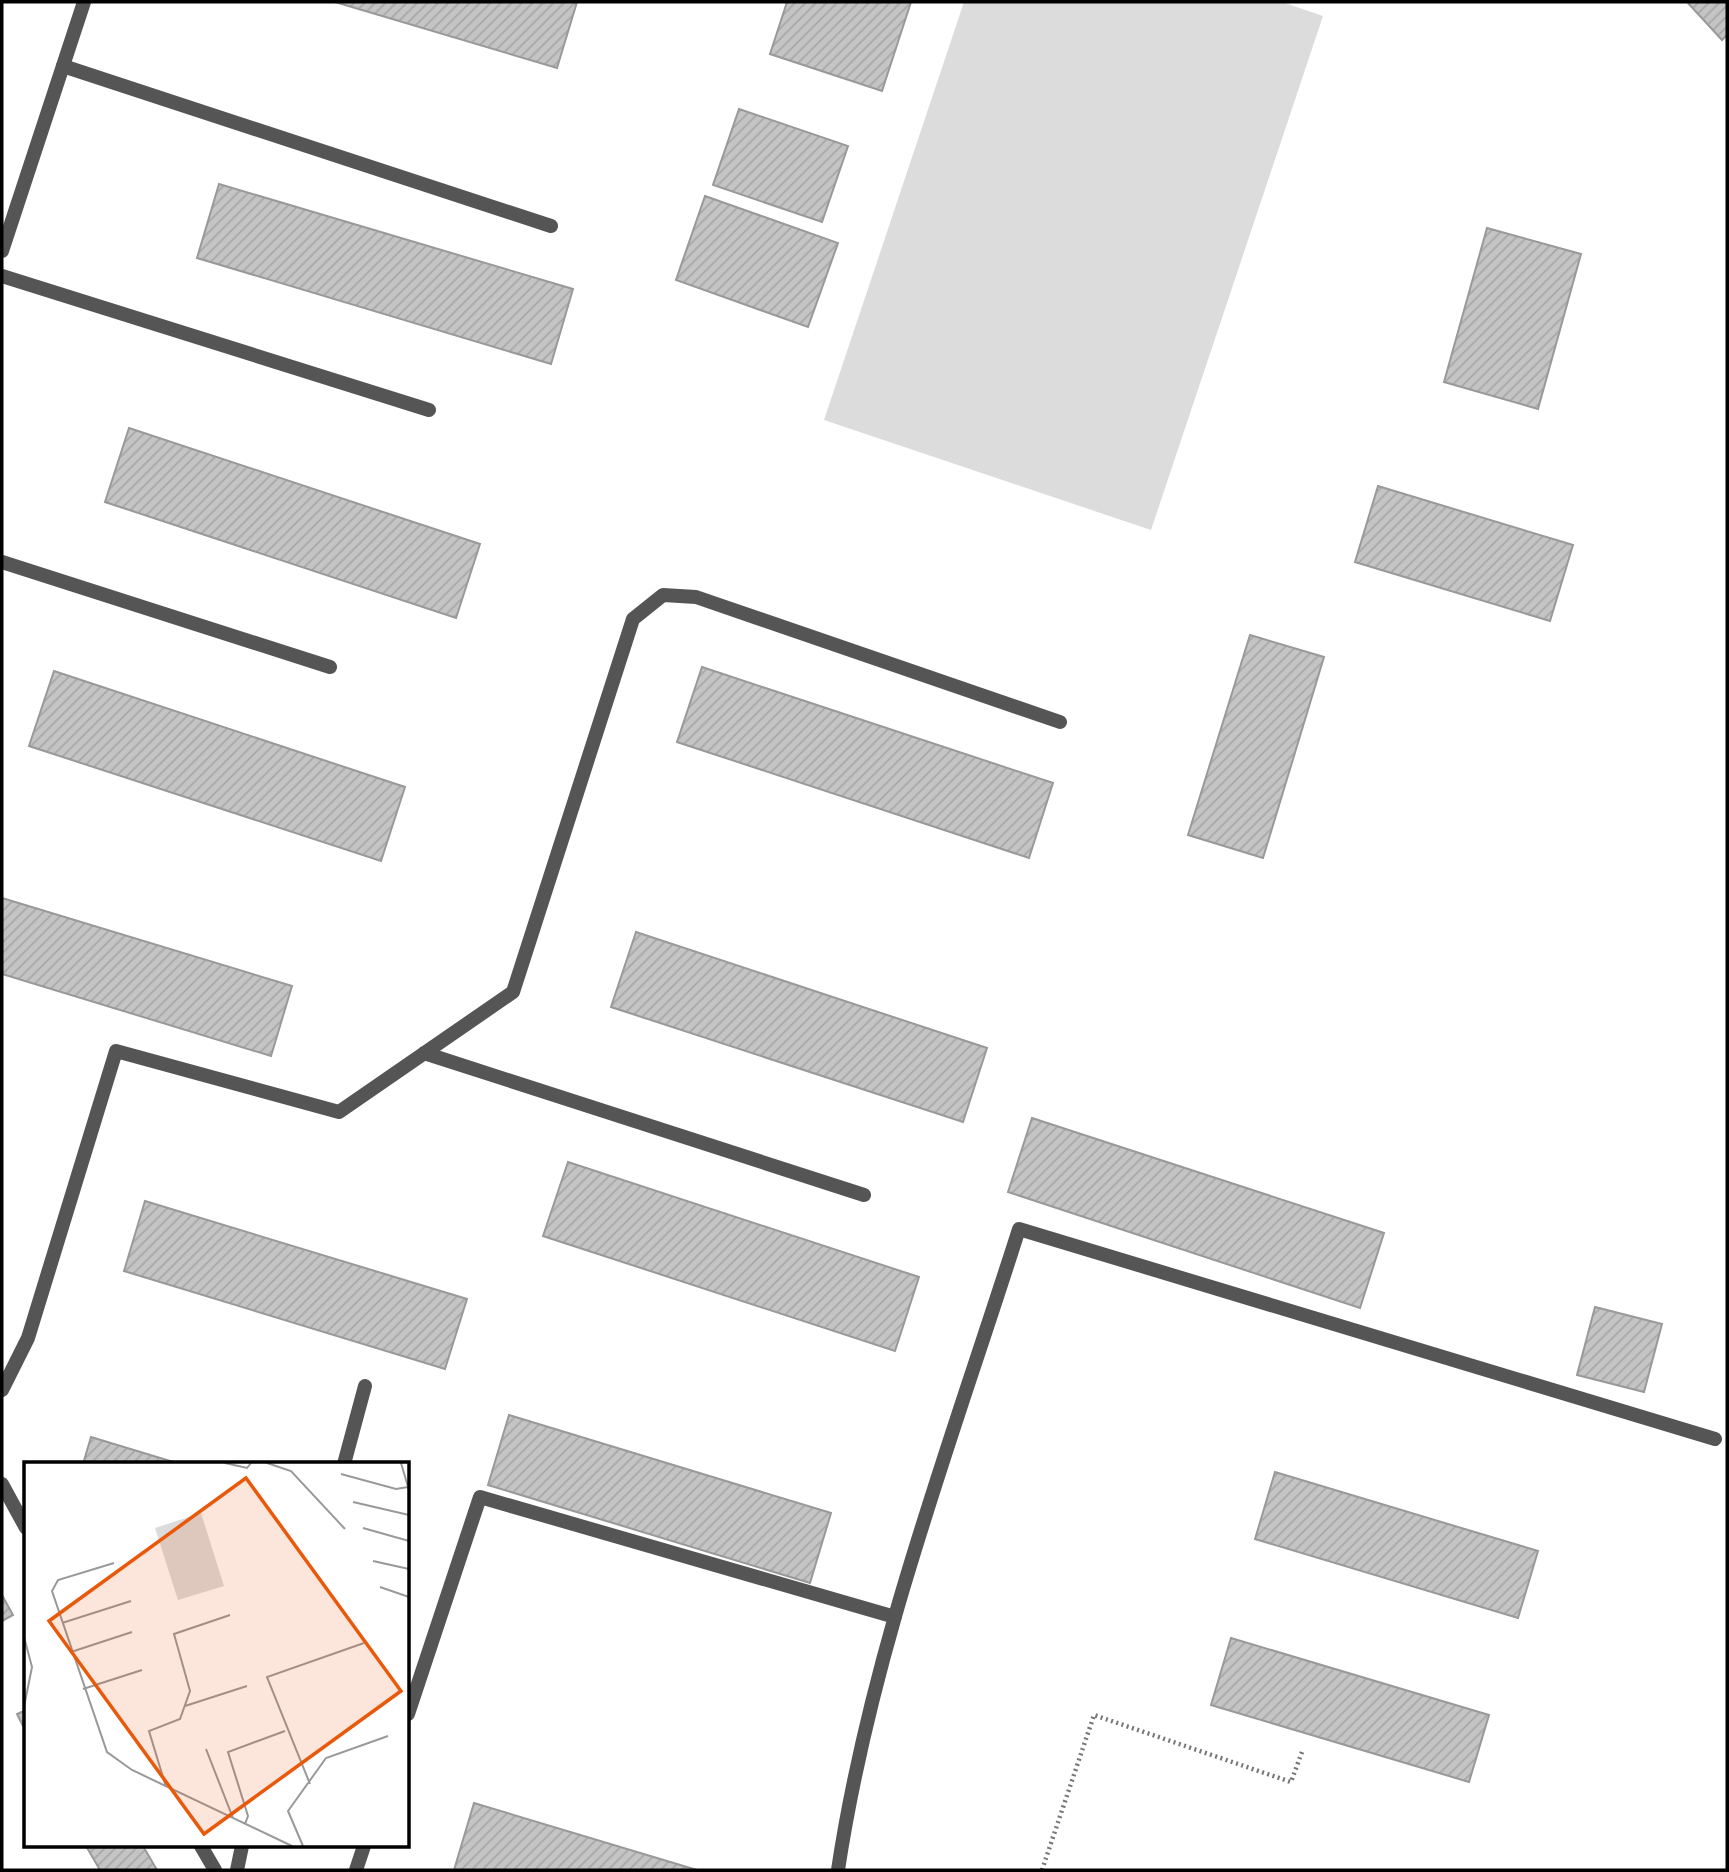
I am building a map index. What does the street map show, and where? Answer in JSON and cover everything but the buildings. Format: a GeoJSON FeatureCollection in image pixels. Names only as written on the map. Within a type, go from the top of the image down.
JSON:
{"type":"FeatureCollection","features":[{"type":"Feature","properties":{"kind":"street"},"geometry":{"type":"LineString","coordinates":[[2,251],[84,2]]}},
{"type":"Feature","properties":{"kind":"street"},"geometry":{"type":"LineString","coordinates":[[63,66],[551,226]]}},
{"type":"Feature","properties":{"kind":"street"},"geometry":{"type":"LineString","coordinates":[[2,276],[429,410]]}},
{"type":"Feature","properties":{"kind":"street"},"geometry":{"type":"LineString","coordinates":[[2,562],[330,667]]}},
{"type":"Feature","properties":{"kind":"street"},"geometry":{"type":"LineString","coordinates":[[2,1390],[27,1338],[116,1051],[339,1112],[513,992],[633,619],[663,596],[695,597],[1060,722]]}},
{"type":"Feature","properties":{"kind":"street"},"geometry":{"type":"LineString","coordinates":[[424,1053],[864,1195]]}},
{"type":"Feature","properties":{"kind":"street"},"geometry":{"type":"LineString","coordinates":[[838,1870],[846,1819],[895,1617],[1019,1229],[1715,1439]]}},
{"type":"Feature","properties":{"kind":"street"},"geometry":{"type":"LineString","coordinates":[[345,1462],[365,1386]]}},
{"type":"Feature","properties":{"kind":"street"},"geometry":{"type":"LineString","coordinates":[[2,1484],[24,1524]]}},
{"type":"Feature","properties":{"kind":"street"},"geometry":{"type":"LineString","coordinates":[[410,1708],[480,1497],[895,1617]]}},
{"type":"Feature","properties":{"kind":"street"},"geometry":{"type":"LineString","coordinates":[[202,1848],[215,1870]]}},
{"type":"Feature","properties":{"kind":"street"},"geometry":{"type":"LineString","coordinates":[[237,1870],[242,1848]]}},
{"type":"Feature","properties":{"kind":"street"},"geometry":{"type":"LineString","coordinates":[[356,1870],[363,1848]]}},
{"type":"Feature","properties":{"kind":"path"},"geometry":{"type":"LineString","coordinates":[[1042,1870],[1094,1715],[1291,1782],[1304,1749]]}},
{"type":"Feature","properties":{"kind":"shaded area"},"geometry":{"type":"Polygon","coordinates":[[[964,2],[1282,2],[1323,16],[1151,530],[824,420],[964,2]]]}}]}
